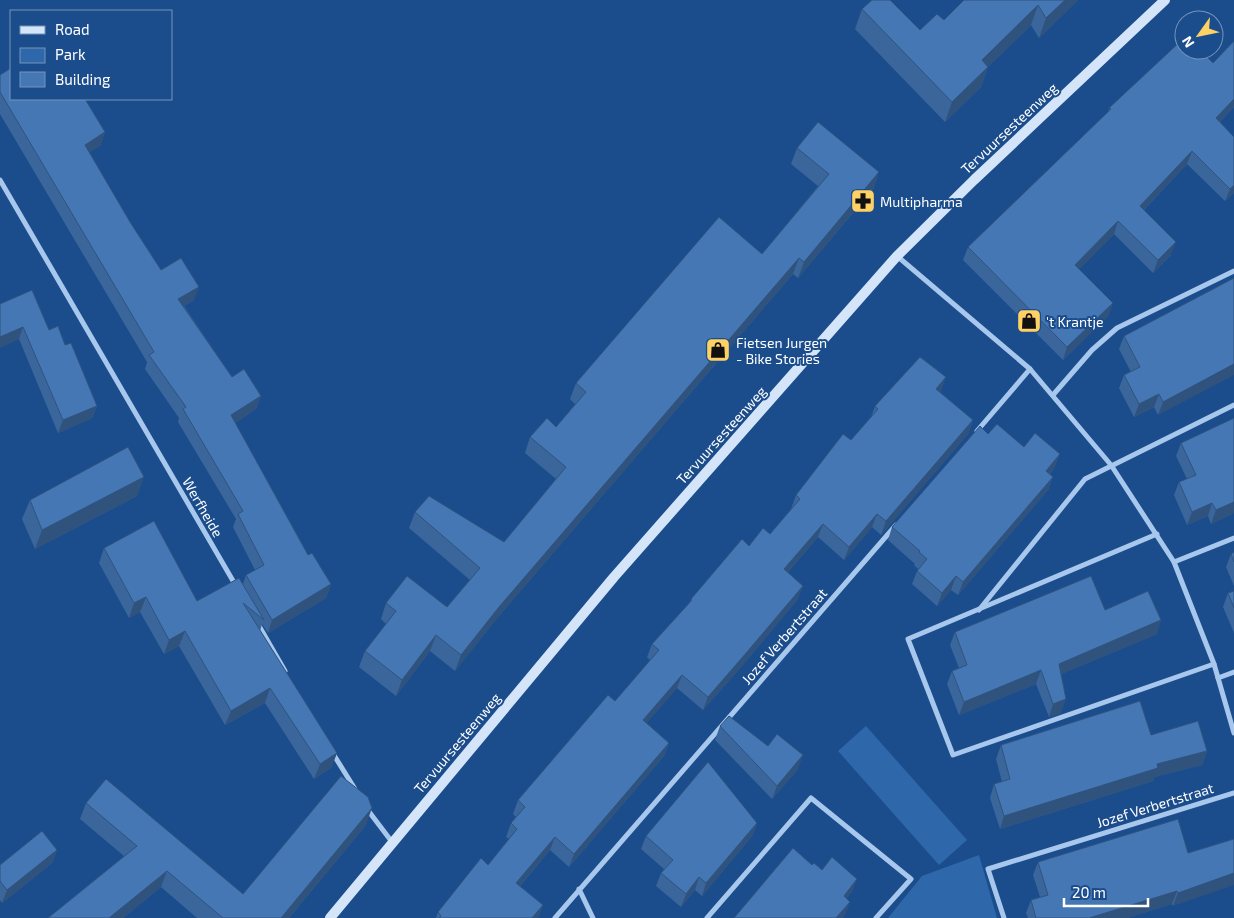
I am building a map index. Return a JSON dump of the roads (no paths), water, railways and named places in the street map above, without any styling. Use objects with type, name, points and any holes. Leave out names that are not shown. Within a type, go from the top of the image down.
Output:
[{"type":"street","name":"Tervuursesteenweg","points":[[330,918],[614,576],[898,256],[974,180],[1165,0]]},
{"type":"street","name":"Werfheide","points":[[0,180],[241,595]]},
{"type":"street","points":[[898,256],[1030,369],[1111,465],[1174,562],[1214,664],[1234,733]]},
{"type":"street","points":[[1053,395],[1092,350],[1117,328],[1234,271]]},
{"type":"street","points":[[973,436],[1030,369]]},
{"type":"street","points":[[978,611],[1085,479],[1234,405]]},
{"type":"street","name":"Jozef Verbertstraat","points":[[555,918],[903,516]]},
{"type":"street","points":[[1157,534],[908,639],[954,755],[1214,664]]},
{"type":"street","points":[[1174,562],[1234,538]]},
{"type":"street","points":[[256,621],[286,673]]},
{"type":"street","points":[[1218,678],[1234,672]]},
{"type":"street","points":[[326,742],[360,798]]},
{"type":"street","name":"Jozef Verbertstraat","points":[[1004,918],[988,869],[1234,792]]},
{"type":"street","points":[[707,918],[811,798],[911,879],[876,918]]},
{"type":"street","points":[[365,806],[392,842]]},
{"type":"street","points":[[579,889],[593,918]]},
{"type":"place","name":"Multipharma","points":[[863,201]]},
{"type":"place","name":"'t Krantje","points":[[1029,321]]},
{"type":"place","name":"Fietsen Jurgen - Bike Stories","points":[[718,350]]}]
